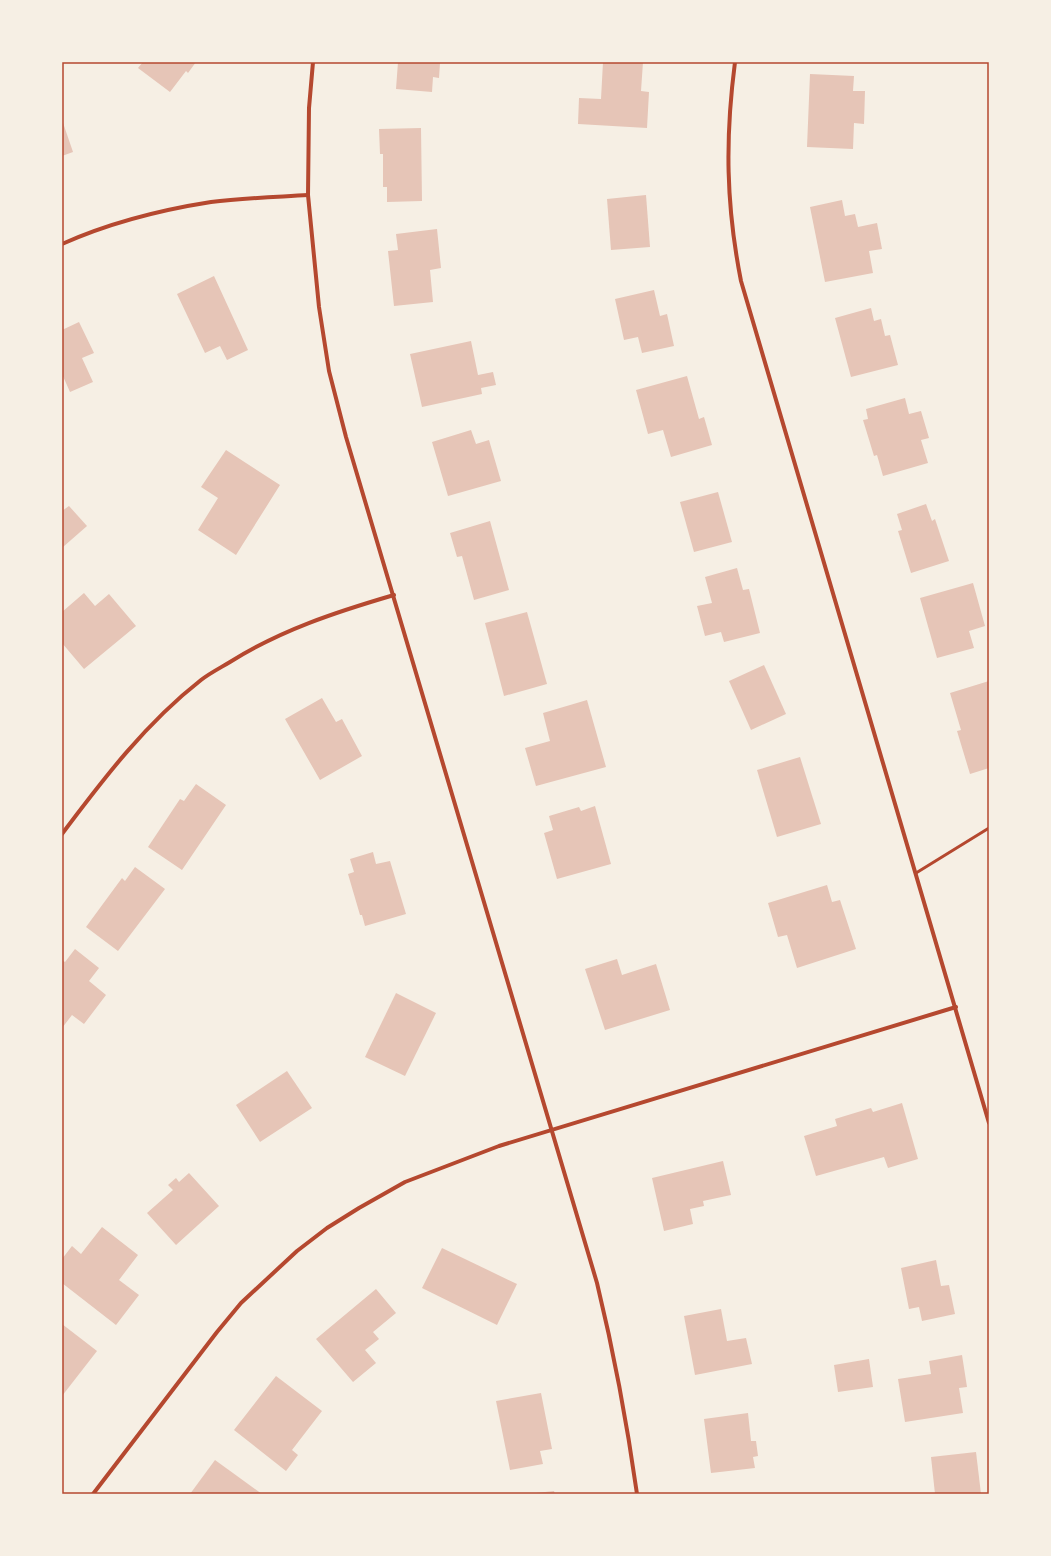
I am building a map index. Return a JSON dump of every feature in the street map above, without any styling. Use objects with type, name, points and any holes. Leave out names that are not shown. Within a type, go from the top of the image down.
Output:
[{"type":"street","points":[[313,62],[309,108],[308,195],[319,307],[329,371],[346,438],[598,1283],[628,1426],[637,1494]]},
{"type":"street","points":[[735,62],[728,145],[729,206],[741,281],[989,1123]]},
{"type":"street","points":[[62,244],[113,224],[178,208],[213,202],[308,195]]},
{"type":"street","points":[[62,834],[109,772],[135,741],[163,712],[202,679],[255,647],[317,619],[394,595]]},
{"type":"street","points":[[93,1494],[222,1326],[263,1282],[297,1251],[359,1208],[406,1182],[498,1146],[956,1008]]},
{"type":"lane","points":[[916,873],[989,828]]},
{"type":"building","points":[[143,62],[196,62],[188,73],[186,71],[170,92],[138,68]]},
{"type":"building","points":[[398,62],[440,63],[439,78],[433,77],[432,92],[396,89]]},
{"type":"building","points":[[603,62],[643,62],[641,91],[649,92],[647,128],[578,124],[579,98],[601,99]]},
{"type":"building","points":[[810,74],[854,76],[853,91],[865,91],[864,124],[854,123],[853,149],[807,147]]},
{"type":"building","points":[[62,120],[73,152],[62,156]]},
{"type":"building","points":[[421,128],[422,201],[387,202],[387,187],[383,187],[383,154],[380,154],[379,129]]},
{"type":"building","points":[[646,195],[650,247],[611,250],[607,199]]},
{"type":"building","points":[[842,200],[845,216],[855,214],[858,227],[877,223],[882,249],[869,251],[873,273],[825,282],[810,207]]},
{"type":"building","points":[[437,229],[441,268],[430,270],[433,302],[394,306],[388,251],[398,250],[396,234]]},
{"type":"building","points":[[214,276],[248,350],[227,360],[220,346],[205,353],[177,294]]},
{"type":"building","points":[[654,290],[660,316],[667,314],[674,346],[642,353],[638,337],[624,340],[615,299]]},
{"type":"building","points":[[871,308],[874,321],[881,319],[885,336],[890,335],[898,365],[851,377],[835,318]]},
{"type":"building","points":[[79,322],[94,353],[82,358],[93,382],[70,392],[62,374],[62,330]]},
{"type":"building","points":[[471,341],[478,375],[493,372],[496,385],[481,388],[482,394],[422,407],[410,354]]},
{"type":"building","points":[[687,376],[699,419],[704,417],[712,445],[671,457],[663,430],[648,434],[636,390]]},
{"type":"building","points":[[905,398],[909,414],[921,411],[929,438],[921,440],[928,463],[883,476],[877,455],[874,456],[863,420],[868,419],[866,409]]},
{"type":"building","points":[[471,430],[476,444],[489,440],[501,481],[448,496],[432,442]]},
{"type":"building","points":[[226,450],[280,485],[236,555],[198,530],[218,498],[201,487]]},
{"type":"building","points":[[718,492],[732,542],[694,552],[680,502]]},
{"type":"building","points":[[926,504],[932,521],[935,519],[949,561],[911,573],[898,531],[902,530],[897,514]]},
{"type":"building","points":[[69,506],[87,526],[63,547],[62,511]]},
{"type":"building","points":[[490,521],[509,590],[474,600],[462,556],[457,557],[450,533]]},
{"type":"building","points":[[737,568],[743,590],[749,589],[760,633],[724,642],[721,632],[705,636],[697,606],[712,603],[705,577]]},
{"type":"building","points":[[973,583],[985,626],[969,631],[974,648],[937,658],[920,598]]},
{"type":"building","points":[[84,593],[95,606],[109,594],[136,626],[84,669],[62,643],[62,612]]},
{"type":"building","points":[[527,612],[547,684],[504,696],[485,623]]},
{"type":"building","points":[[764,665],[786,714],[751,730],[729,681]]},
{"type":"building","points":[[989,681],[989,768],[970,774],[957,731],[961,730],[950,693]]},
{"type":"building","points":[[322,698],[336,722],[342,719],[362,756],[320,780],[285,719]]},
{"type":"building","points":[[587,700],[606,767],[536,786],[525,748],[550,741],[543,713]]},
{"type":"building","points":[[800,757],[821,824],[777,837],[757,770]]},
{"type":"building","points":[[196,784],[226,805],[182,870],[148,847],[180,799],[184,801]]},
{"type":"building","points":[[595,806],[611,864],[557,879],[544,833],[553,830],[549,816],[579,807],[581,811]]},
{"type":"building","points":[[373,852],[376,864],[390,861],[406,914],[365,926],[362,915],[360,915],[348,874],[354,872],[350,859]]},
{"type":"building","points":[[135,867],[165,889],[118,951],[86,927],[122,878],[125,881]]},
{"type":"building","points":[[827,885],[832,902],[840,900],[856,949],[797,968],[787,935],[778,937],[768,903]]},
{"type":"building","points":[[75,949],[99,968],[89,981],[106,995],[84,1024],[72,1015],[62,1028],[62,960],[65,962]]},
{"type":"building","points":[[617,959],[622,975],[656,964],[670,1010],[605,1030],[585,969]]},
{"type":"building","points":[[396,993],[436,1013],[405,1076],[365,1057]]},
{"type":"building","points":[[287,1071],[312,1108],[260,1142],[236,1105]]},
{"type":"building","points":[[902,1103],[918,1159],[888,1168],[884,1157],[816,1176],[804,1136],[837,1126],[835,1119],[871,1108],[873,1112]]},
{"type":"building","points":[[723,1161],[731,1195],[703,1201],[704,1206],[690,1209],[693,1224],[664,1231],[652,1178]]},
{"type":"building","points":[[189,1173],[219,1206],[176,1245],[147,1213],[173,1190],[168,1185],[176,1178],[179,1182]]},
{"type":"building","points":[[102,1227],[138,1255],[119,1280],[139,1295],[116,1325],[62,1283],[62,1259],[72,1246],[81,1254]]},
{"type":"building","points":[[442,1248],[517,1284],[497,1325],[422,1288]]},
{"type":"building","points":[[936,1260],[941,1286],[949,1285],[955,1314],[922,1321],[919,1307],[909,1309],[901,1268]]},
{"type":"building","points":[[376,1289],[396,1313],[373,1332],[379,1339],[365,1350],[376,1363],[353,1382],[316,1339]]},
{"type":"building","points":[[721,1309],[727,1341],[746,1338],[752,1364],[695,1375],[684,1316]]},
{"type":"building","points":[[62,1324],[97,1351],[62,1396]]},
{"type":"building","points":[[962,1355],[967,1387],[959,1388],[963,1413],[905,1422],[898,1379],[931,1374],[929,1361]]},
{"type":"building","points":[[869,1359],[873,1387],[838,1392],[834,1365]]},
{"type":"building","points":[[276,1376],[322,1411],[292,1450],[298,1455],[286,1471],[234,1430]]},
{"type":"building","points":[[541,1393],[552,1449],[540,1451],[543,1464],[510,1470],[496,1401]]},
{"type":"building","points":[[748,1413],[751,1441],[756,1441],[758,1456],[753,1457],[755,1468],[711,1473],[704,1419]]},
{"type":"building","points":[[976,1452],[981,1494],[935,1494],[931,1457]]},
{"type":"building","points":[[215,1460],[262,1494],[190,1494]]},
{"type":"building","points":[[554,1491],[555,1494],[536,1494],[536,1493]]}]
